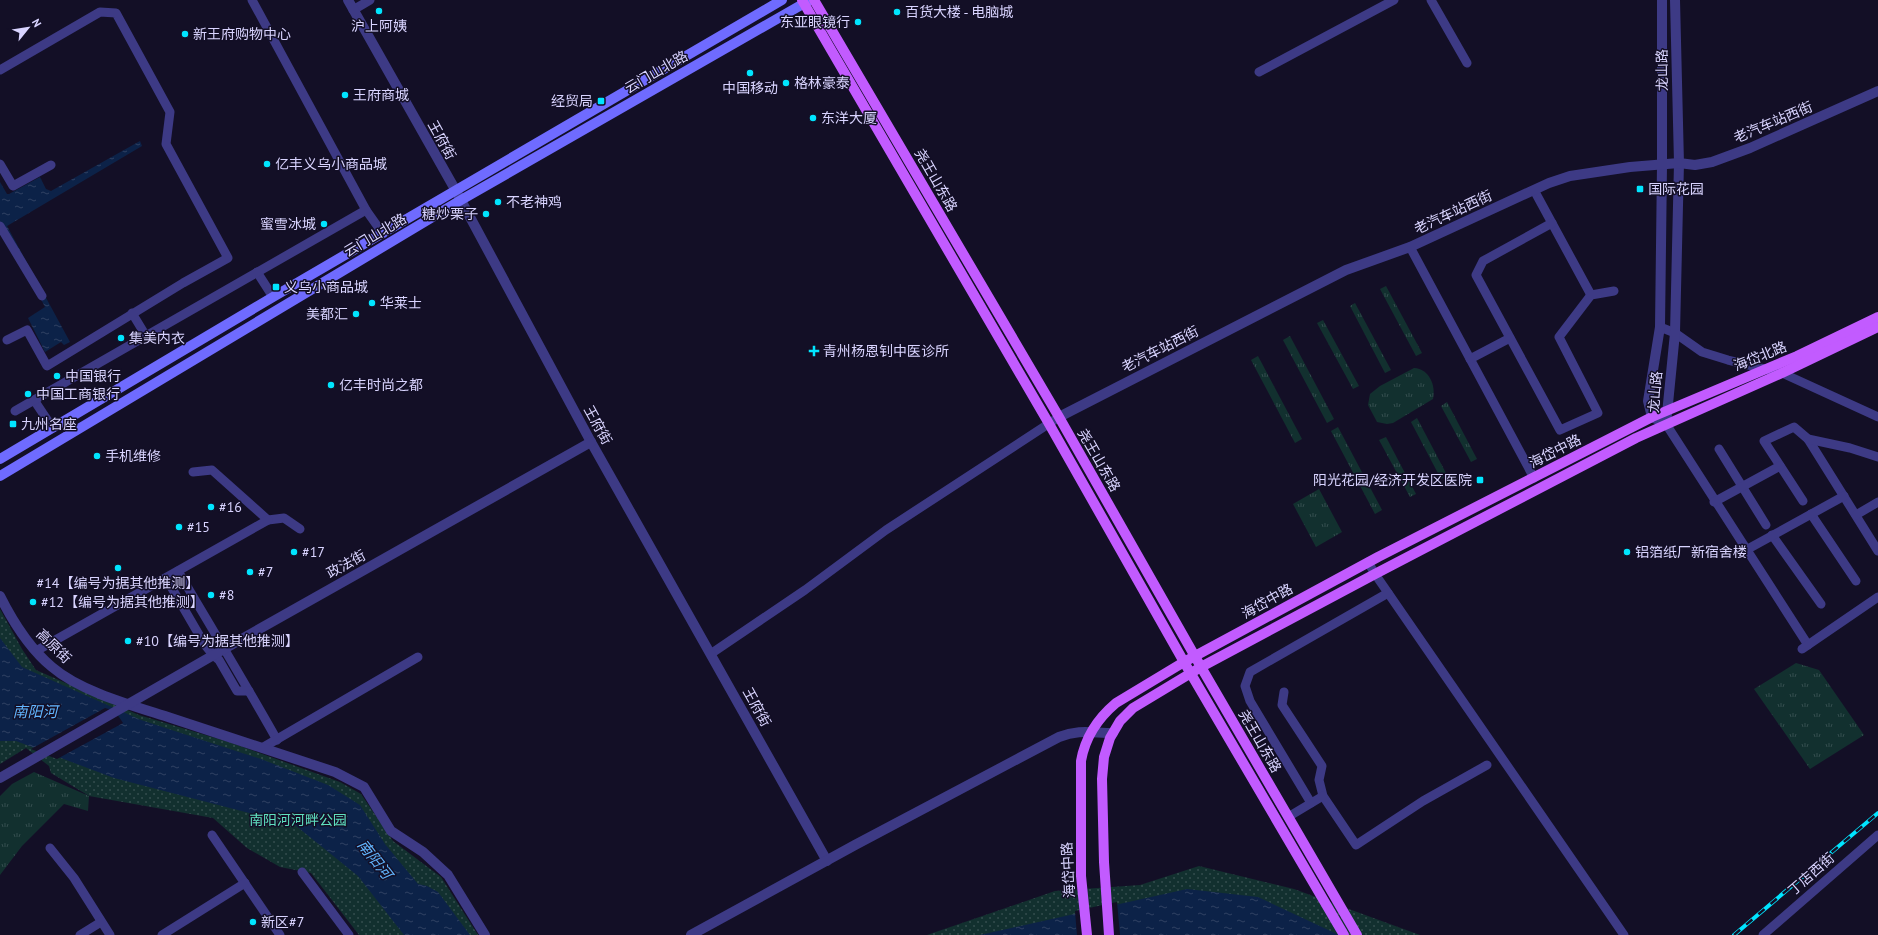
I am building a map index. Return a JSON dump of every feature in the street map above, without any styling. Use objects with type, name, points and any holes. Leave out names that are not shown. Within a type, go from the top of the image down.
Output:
[{"type":"main road","name":"云门山北路","points":[[0,476],[782,0]]},
{"type":"main road","name":"尧王山东路","points":[[814,0],[1059,416],[1201,668],[1357,935]]},
{"type":"main road","name":"云门山北路","points":[[0,459],[52,427],[383,234],[459,196],[805,1]]},
{"type":"main road","name":"尧王山东路","points":[[805,1],[1048,422],[1190,674],[1344,935]]},
{"type":"main road","name":"海岱北路","points":[[1652,417],[1797,356],[1878,318]]},
{"type":"main road","name":"海岱北路","points":[[1666,424],[1782,373],[1878,327]]},
{"type":"main road","name":"海岱中路","points":[[1087,935],[1081,876],[1080,780],[1083,748],[1091,731],[1108,710],[1119,701],[1184,662],[1368,562],[1652,417]]},
{"type":"main road","name":"海岱中路","points":[[1109,935],[1104,862],[1102,779],[1104,756],[1113,733],[1120,721],[1133,708],[1190,674],[1375,574],[1636,438],[1666,424]]},
{"type":"street","points":[[252,0],[366,210],[383,234]]},
{"type":"street","name":"王府街","points":[[348,0],[459,196],[591,442],[712,653],[827,861]]},
{"type":"street","points":[[353,10],[370,0]]},
{"type":"street","points":[[1259,72],[1394,0]]},
{"type":"street","points":[[1431,0],[1467,63]]},
{"type":"street","name":"龙山路","points":[[1662,0],[1660,327],[1648,401],[1652,417],[1666,424],[1666,410],[1675,333],[1678,163],[1675,0]]},
{"type":"street","points":[[0,70],[100,12],[116,13],[170,112],[166,144],[228,258],[132,313],[47,366],[27,330],[7,340]]},
{"type":"street","name":"老汽车站西街","points":[[1059,416],[1346,270],[1410,247],[1534,190],[1570,176],[1630,166],[1678,163],[1695,165],[1712,162],[1778,136],[1878,91]]},
{"type":"street","points":[[0,164],[13,186],[51,165]]},
{"type":"street","points":[[1534,190],[1591,295]]},
{"type":"street","points":[[15,411],[366,210]]},
{"type":"street","points":[[1552,223],[1483,261],[1476,275],[1560,430],[1598,413],[1559,337],[1591,295],[1614,291]]},
{"type":"street","points":[[0,226],[42,296]]},
{"type":"street","points":[[1410,247],[1534,478]]},
{"type":"street","points":[[257,272],[274,297]]},
{"type":"street","points":[[132,313],[146,336]]},
{"type":"street","points":[[1660,327],[1675,333],[1702,352],[1763,370],[1782,373],[1878,417]]},
{"type":"street","points":[[1470,359],[1510,338]]},
{"type":"street","points":[[34,400],[52,427]]},
{"type":"street","points":[[712,653],[805,590],[886,530],[1059,416]]},
{"type":"street","points":[[1666,424],[1714,502],[1746,550],[1805,647],[1878,597]]},
{"type":"street","points":[[1803,500],[1764,441],[1794,427],[1808,439],[1878,551]]},
{"type":"street","points":[[1808,439],[1850,448],[1877,458]]},
{"type":"street","name":"政法街","points":[[0,778],[213,655],[591,442]]},
{"type":"street","points":[[1719,449],[1766,525]]},
{"type":"street","points":[[1714,502],[1780,466]]},
{"type":"street","points":[[193,472],[212,470],[268,520]]},
{"type":"street","points":[[1746,550],[1844,496]]},
{"type":"street","points":[[1856,515],[1878,502]]},
{"type":"street","points":[[1811,514],[1856,581]]},
{"type":"street","points":[[36,651],[268,520],[284,518],[300,529]]},
{"type":"street","points":[[1772,535],[1821,604]]},
{"type":"street","points":[[1368,562],[1624,935]]},
{"type":"street","points":[[178,571],[277,740]]},
{"type":"street","points":[[166,578],[237,691],[249,691]]},
{"type":"street","points":[[1311,803],[1250,701],[1245,686],[1250,672],[1388,593]]},
{"type":"street","name":"高原街","points":[[0,596],[8,613],[36,651],[52,667],[68,678],[128,704],[335,772],[364,787],[391,831],[423,852],[448,875],[485,935]]},
{"type":"street","points":[[262,748],[418,657]]},
{"type":"street","points":[[1284,692],[1282,705],[1322,766],[1319,780],[1323,796],[1356,845],[1416,805],[1487,765]]},
{"type":"street","points":[[691,935],[1059,737],[1075,732],[1091,731],[1113,733]]},
{"type":"street","points":[[1290,821],[1311,803],[1323,796]]},
{"type":"street","points":[[212,835],[280,935]]},
{"type":"street","name":"丁店西街","points":[[1763,935],[1878,835]]},
{"type":"street","points":[[50,848],[74,878],[110,935]]},
{"type":"street","points":[[302,872],[349,935]]},
{"type":"street","points":[[162,935],[245,883]]},
{"type":"street","points":[[80,935],[101,922]]},
{"type":"green space","points":[[1386,286],[1422,353],[1416,356],[1380,289]]},
{"type":"green space","points":[[1355,303],[1391,370],[1385,373],[1350,306]]},
{"type":"green space","points":[[1323,320],[1359,386],[1353,389],[1317,323]]},
{"type":"green space","points":[[1290,336],[1334,419],[1327,423],[1283,340]]},
{"type":"green space","points":[[1258,356],[1302,439],[1295,443],[1251,360]]},
{"type":"green space","points":[[1414,368],[1424,371],[1430,379],[1434,394],[1433,399],[1393,423],[1387,424],[1377,422],[1368,405],[1370,394],[1380,386]]},
{"type":"green space","points":[[1447,402],[1477,459],[1471,462],[1441,406]]},
{"type":"green space","points":[[1417,418],[1447,475],[1441,479],[1411,422]]},
{"type":"green space","points":[[1338,427],[1382,510],[1375,514],[1331,431]]},
{"type":"green space","points":[[1386,437],[1416,494],[1410,497],[1379,440]]},
{"type":"green space","points":[[1319,489],[1342,532],[1316,547],[1293,504]]},
{"type":"green space","name":"南阳河","points":[[0,609],[22,649],[36,670],[139,715],[232,743],[340,782],[361,794],[393,841],[441,877],[478,935],[359,935],[311,873],[280,867],[247,848],[213,818],[89,796],[51,773],[49,766],[26,748],[0,764]]},
{"type":"green space","points":[[1796,663],[1819,670],[1864,735],[1810,769],[1754,689]]},
{"type":"green space","points":[[34,772],[89,796],[88,811],[64,804],[22,846],[0,875],[0,796],[12,784]]},
{"type":"green space","points":[[1199,866],[1294,889],[1420,935],[927,935],[1055,891],[1140,885]]},
{"type":"water","points":[[140,141],[142,146],[7,226],[70,342],[64,345],[61,342],[45,352],[28,318],[45,307],[0,222],[0,182],[7,194],[9,194],[40,177],[46,189],[51,191]]},
{"type":"water","name":"南阳河","points":[[0,638],[22,667],[141,720],[261,759],[328,785],[360,805],[385,844],[418,884],[427,886],[438,892],[470,935],[404,935],[358,876],[295,825],[114,778],[16,741],[0,741]]},
{"type":"water","points":[[1187,889],[1258,897],[1339,935],[980,935]]},
{"type":"pier","points":[[105,708],[115,711],[123,723],[57,759],[31,749]]},
{"type":"pier","points":[[1117,902],[1120,935],[1077,935],[1075,911]]},
{"type":"railway","points":[[1734,935],[1878,813]]},
{"type":"place","name":"沪上阿姨","points":[[379,11]]},
{"type":"place","name":"百货大楼 - 电脑城","points":[[897,12]]},
{"type":"place","name":"东亚眼镜行","points":[[858,22]]},
{"type":"place","name":"新王府购物中心","points":[[185,34]]},
{"type":"place","name":"中国移动","points":[[750,73]]},
{"type":"place","name":"格林豪泰","points":[[786,83]]},
{"type":"place","name":"王府商城","points":[[345,95]]},
{"type":"place","name":"经贸局","points":[[601,101]]},
{"type":"place","name":"东洋大厦","points":[[813,118]]},
{"type":"place","name":"亿丰义乌小商品城","points":[[267,164]]},
{"type":"place","name":"国际花园","points":[[1640,189]]},
{"type":"place","name":"不老神鸡","points":[[498,202]]},
{"type":"place","name":"糖炒栗子","points":[[486,214]]},
{"type":"place","name":"蜜雪冰城","points":[[324,224]]},
{"type":"place","name":"义乌小商品城","points":[[276,287]]},
{"type":"place","name":"华莱士","points":[[372,303]]},
{"type":"place","name":"美都汇","points":[[356,314]]},
{"type":"place","name":"集美内衣","points":[[121,338]]},
{"type":"place","name":"青州杨恩钊中医诊所","points":[[814,351]]},
{"type":"place","name":"中国银行","points":[[57,376]]},
{"type":"place","name":"亿丰时尚之都","points":[[331,385]]},
{"type":"place","name":"中国工商银行","points":[[28,394]]},
{"type":"place","name":"九州名座","points":[[13,424]]},
{"type":"place","name":"手机维修","points":[[97,456]]},
{"type":"place","name":"阳光花园/经济开发区医院","points":[[1480,480]]},
{"type":"place","name":"#16","points":[[211,507]]},
{"type":"place","name":"#15","points":[[179,527]]},
{"type":"place","name":"#17","points":[[294,552]]},
{"type":"place","name":"铝箔纸厂新宿舍楼","points":[[1627,552]]},
{"type":"place","name":"#14【编号为据其他推测】","points":[[118,568]]},
{"type":"place","name":"#7","points":[[250,572]]},
{"type":"place","name":"#8","points":[[211,595]]},
{"type":"place","name":"#12【编号为据其他推测】","points":[[33,602]]},
{"type":"place","name":"#10【编号为据其他推测】","points":[[128,641]]},
{"type":"place","name":"新区#7","points":[[253,922]]},
{"type":"park label","name":"南阳河河畔公园","points":[[298,820]]}]
